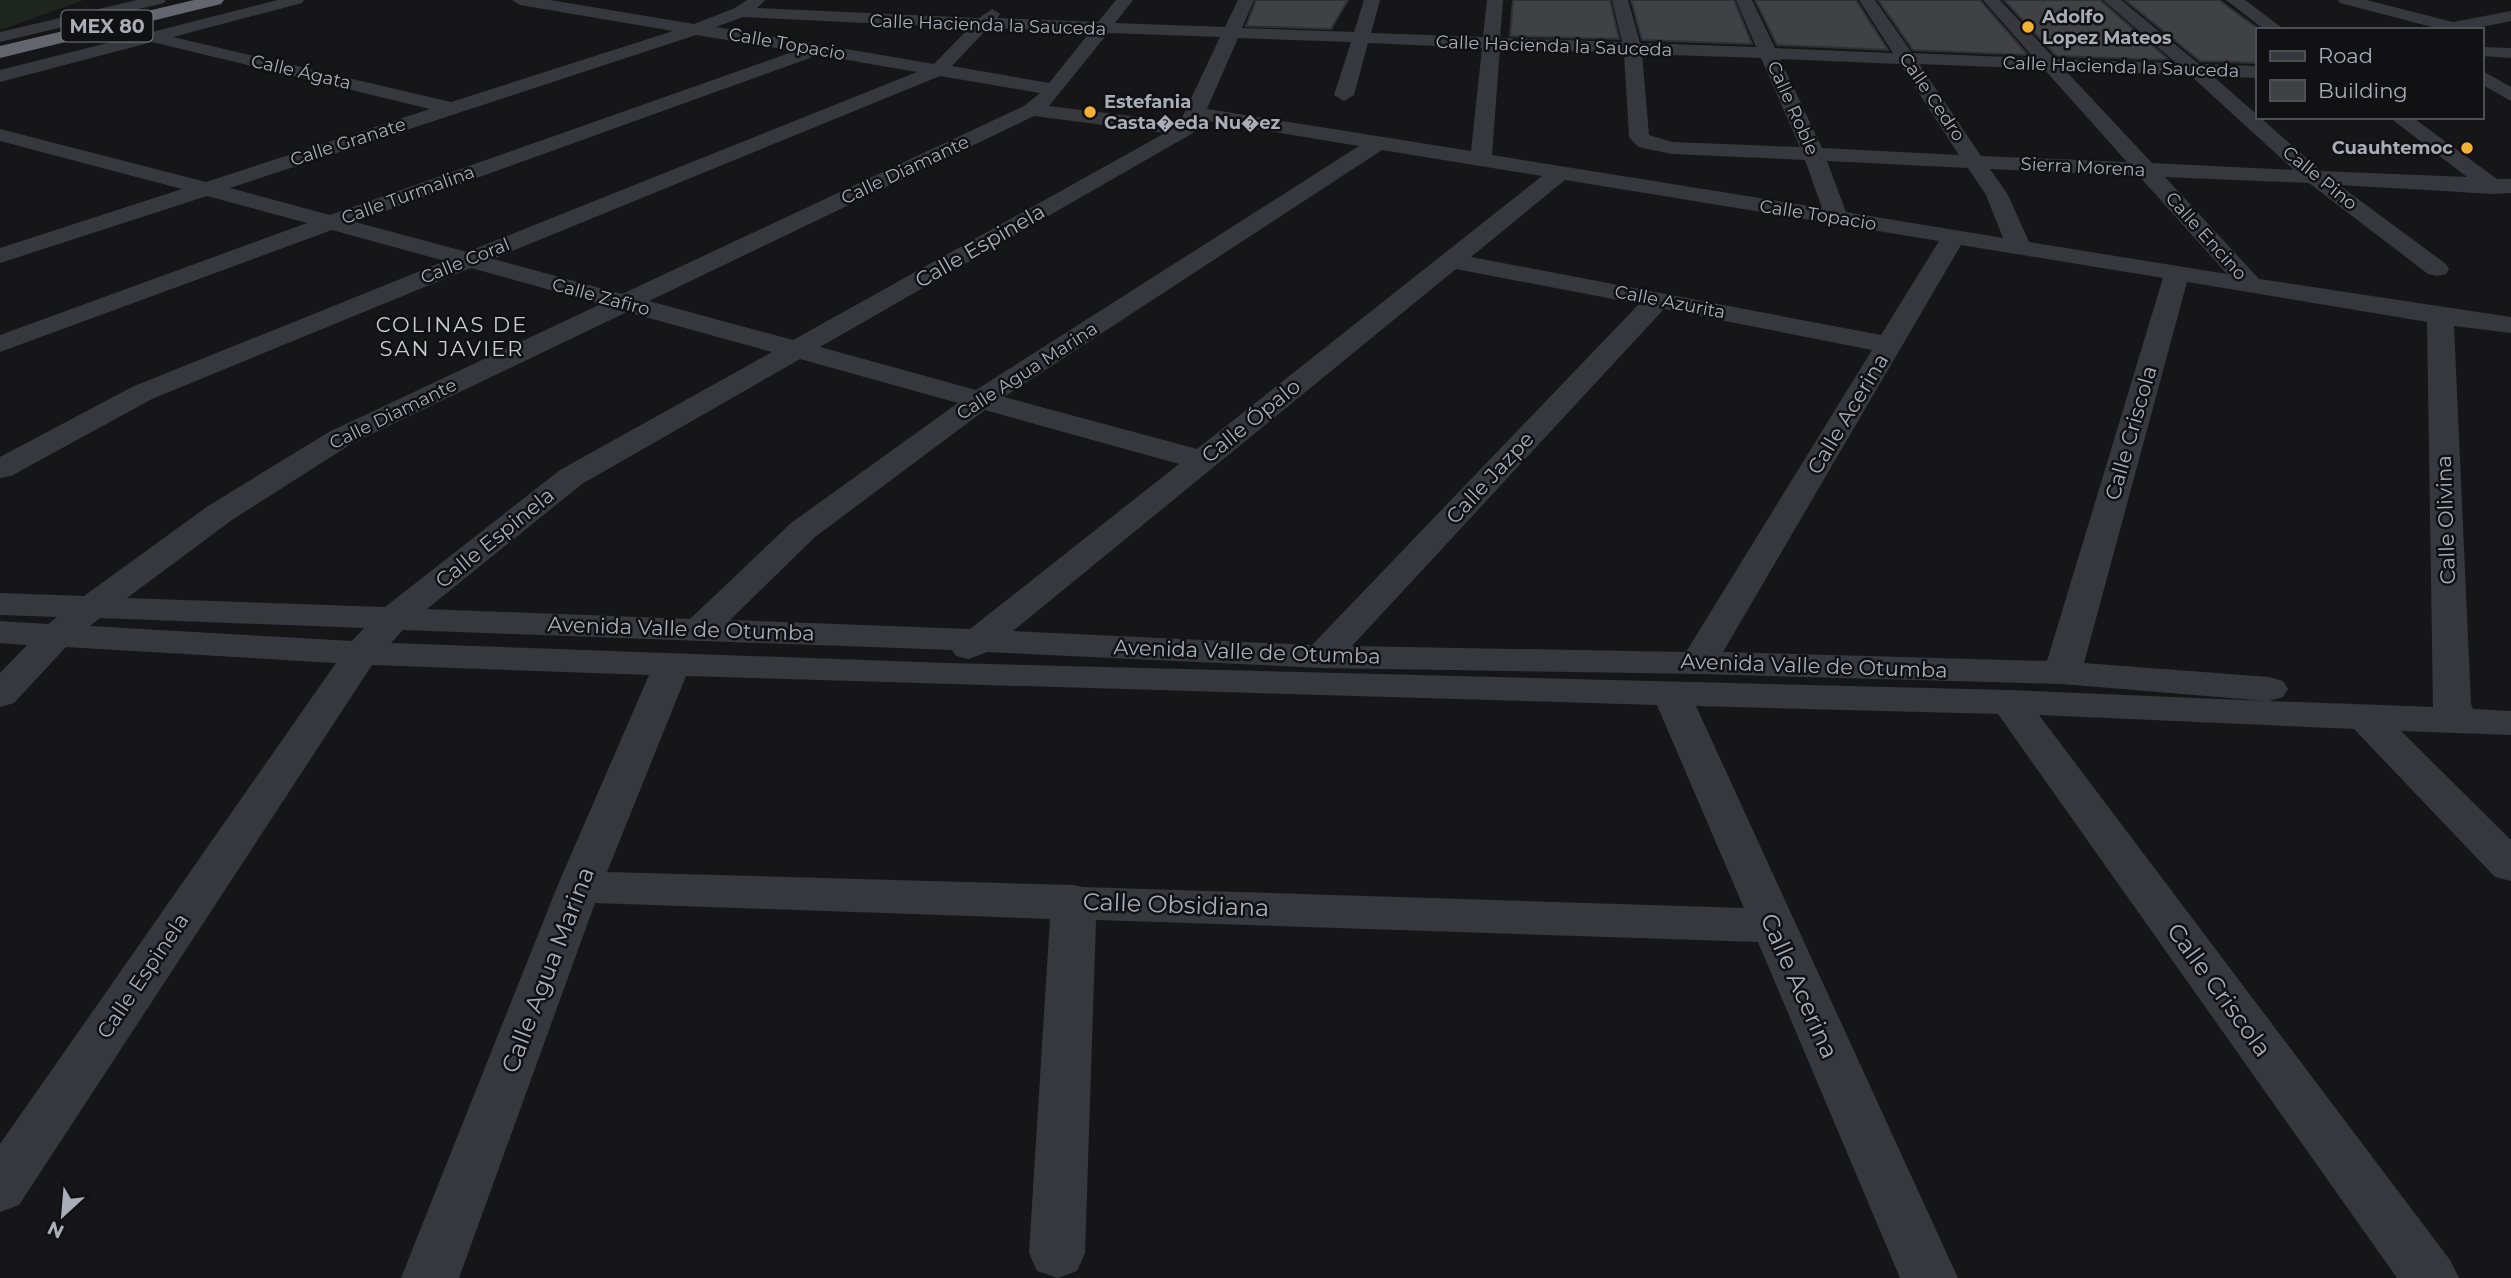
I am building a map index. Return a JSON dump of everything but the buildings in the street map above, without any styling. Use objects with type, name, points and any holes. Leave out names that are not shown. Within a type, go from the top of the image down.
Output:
[{"type":"highway","name":"MEX 80","points":[[0,44],[183,0]]},
{"type":"highway","name":"MEX 80","points":[[0,52],[215,0]]},
{"type":"street","points":[[0,37],[158,0]]},
{"type":"street","name":"MEX 80","points":[[0,62],[248,0]]},
{"type":"street","points":[[0,76],[296,0]]},
{"type":"street","name":"Calle Topacio","points":[[520,0],[1053,89]]},
{"type":"street","points":[[741,12],[757,0]]},
{"type":"street","points":[[852,17],[874,0]]},
{"type":"street","points":[[938,70],[1006,0]]},
{"type":"street","points":[[1053,89],[1125,0]]},
{"type":"street","points":[[1191,121],[1246,0]]},
{"type":"street","points":[[1345,95],[1372,0]]},
{"type":"street","points":[[1481,160],[1495,0]]},
{"type":"street","points":[[1620,0],[1633,49]]},
{"type":"street","name":"Calle Roble","points":[[1744,0],[1814,155],[1837,218]]},
{"type":"street","name":"Calle Cedro","points":[[1867,0],[1997,195],[2020,248]]},
{"type":"street","name":"Calle Encino","points":[[1991,0],[2252,286]]},
{"type":"street","name":"Calle Pino","points":[[2111,0],[2195,70],[2317,179],[2437,269]]},
{"type":"street","points":[[2234,0],[2274,28]]},
{"type":"street","points":[[2346,0],[2445,28],[2511,16]]},
{"type":"street","name":"Calle Granate","points":[[0,256],[741,12]]},
{"type":"street","name":"Calle Hacienda la Sauceda","points":[[741,12],[1102,29],[2256,72]]},
{"type":"street","name":"Calle Ágata","points":[[106,26],[451,108]]},
{"type":"street","name":"Sierra Morena","points":[[1633,49],[1639,137],[1654,145],[1814,155],[2502,186]]},
{"type":"street","name":"Calle Turmalina","points":[[0,344],[330,223],[818,50]]},
{"type":"street","points":[[2484,52],[2511,53]]},
{"type":"street","name":"Calle Coral","points":[[0,469],[142,393],[938,70]]},
{"type":"street","points":[[2484,79],[2511,82]]},
{"type":"street","points":[[2484,79],[2511,95]]},
{"type":"street","name":"Calle Diamante","points":[[0,695],[58,634],[92,607],[220,513],[340,438],[1031,110],[1053,89]]},
{"type":"street","name":"Calle Topacio","points":[[1031,110],[1191,121],[1380,142],[2440,317],[2511,325]]},
{"type":"street","points":[[2402,119],[2502,186],[2511,198]]},
{"type":"street","name":"Calle Espinela","points":[[0,1188],[361,653],[395,617],[570,477],[796,350],[1191,121]]},
{"type":"street","name":"Calle Zafiro","points":[[0,135],[204,188],[1201,460]]},
{"type":"street","name":"Calle Agua Marina","points":[[430,1278],[579,887],[685,647],[803,530],[980,400],[1380,142]]},
{"type":"street","name":"Calle Ópalo","points":[[947,674],[975,640],[1560,173]]},
{"type":"street","name":"Calle Acerina","points":[[1928,1278],[1772,926],[1685,678],[1954,237]]},
{"type":"street","name":"Calle Azurita","points":[[1450,260],[1889,345]]},
{"type":"street","name":"Calle Criscola","points":[[2062,673],[2177,274]]},
{"type":"street","name":"Calle Jazpe","points":[[1322,657],[1658,300]]},
{"type":"street","name":"Calle Olivina","points":[[2440,317],[2478,717]]},
{"type":"street","name":"Avenida Valle de Otumba","points":[[0,604],[395,617],[947,674],[1685,678],[2062,673],[2478,717]]},
{"type":"street","name":"Avenida Valle de Otumba","points":[[0,632],[361,653],[975,640],[1685,678],[2009,702],[2364,716],[2478,717]]},
{"type":"street","name":"Calle Criscola","points":[[2009,702],[2430,1278]]},
{"type":"street","points":[[2364,716],[2511,866]]},
{"type":"street","name":"Calle Obsidiana","points":[[579,887],[1074,901],[1772,926]]},
{"type":"street","points":[[1057,1253],[1074,901]]},
{"type":"shaded area","points":[[0,0],[84,0],[0,30]]},
{"type":"place","name":"Adolfo Lopez Mateos","points":[[2028,27]]},
{"type":"place","name":"Estefania Casta�eda Nu�ez","points":[[1090,112]]},
{"type":"place","name":"Cuauhtemoc","points":[[2467,148]]},
{"type":"district","name":"COLINAS DE SAN JAVIER","points":[[452,337]]}]
